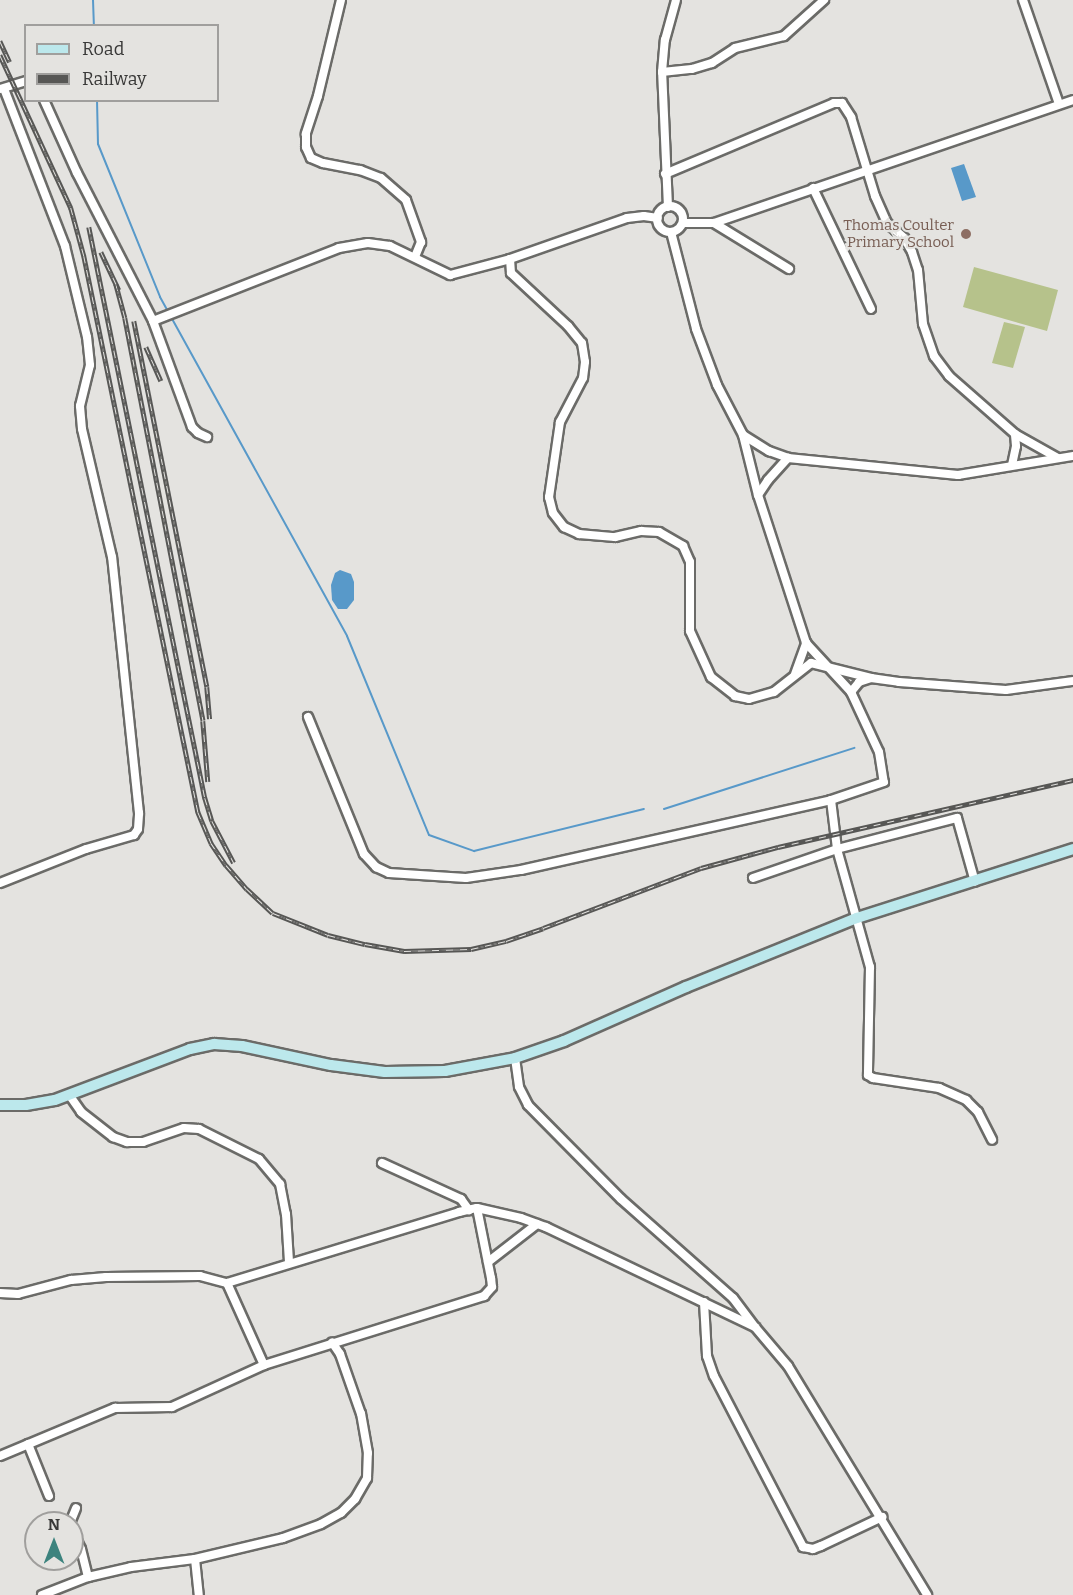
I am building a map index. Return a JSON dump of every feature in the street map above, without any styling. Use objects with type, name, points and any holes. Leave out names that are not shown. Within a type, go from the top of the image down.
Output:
[{"type":"street","points":[[341,0],[318,96],[306,134],[306,147],[311,158],[323,164],[360,170],[381,178],[406,200],[421,242],[415,256]]},
{"type":"street","points":[[668,207],[662,72],[665,40],[676,0]]},
{"type":"street","points":[[662,72],[702,66],[712,63],[735,48],[784,36],[824,0]]},
{"type":"street","points":[[1023,0],[1059,104]]},
{"type":"street","points":[[0,883],[86,849],[134,835],[139,824],[112,557],[82,429],[80,405],[90,365],[87,337],[65,246],[2,89],[24,82]]},
{"type":"street","points":[[682,223],[714,223],[1073,100]]},
{"type":"street","points":[[45,102],[77,173],[153,321],[192,427],[207,437]]},
{"type":"street","points":[[665,174],[834,103],[842,103],[848,109],[867,171],[887,223],[904,238],[918,270],[923,324],[934,356],[949,376],[1015,434],[1058,458]]},
{"type":"street","points":[[813,188],[871,309]]},
{"type":"street","points":[[668,207],[680,211],[682,223],[678,230],[670,232],[661,228],[657,218],[661,211],[668,207]]},
{"type":"street","points":[[153,321],[339,248],[368,243],[390,246],[415,256],[450,275],[510,259],[627,218],[644,216],[657,218]]},
{"type":"street","points":[[714,223],[789,269]]},
{"type":"street","points":[[308,717],[364,854],[376,867],[389,873],[466,878],[521,870],[831,800],[884,782],[879,752],[870,728],[851,692],[807,643],[758,495],[743,435],[717,386],[696,329],[670,232]]},
{"type":"street","points":[[510,259],[511,273],[568,326],[582,343],[585,362],[583,378],[560,422],[549,497],[553,513],[564,527],[579,534],[615,537],[641,531],[659,532],[683,546],[690,562],[690,632],[711,677],[723,689],[749,699],[761,697],[774,692],[811,663],[871,678],[899,682],[1006,690],[1073,681]]},
{"type":"street","points":[[1012,465],[1016,446],[1015,434]]},
{"type":"street","points":[[743,435],[769,451],[788,458],[958,475],[1073,456]]},
{"type":"street","points":[[758,495],[788,458]]},
{"type":"street","points":[[795,674],[807,643]]},
{"type":"street","points":[[851,692],[859,682],[871,678]]},
{"type":"street","points":[[831,800],[837,849],[870,967],[868,1075],[873,1078],[939,1088],[966,1100],[978,1112],[992,1140]]},
{"type":"street","points":[[753,878],[837,849],[957,818],[975,882]]},
{"type":"street","points":[[0,1105],[26,1105],[70,1096],[190,1049],[214,1044],[242,1046],[331,1065],[385,1072],[445,1071],[515,1058],[564,1041],[686,987],[857,918],[1073,849]]},
{"type":"street","points":[[515,1058],[519,1087],[528,1105],[621,1199],[733,1298],[788,1366],[882,1517],[927,1595]]},
{"type":"street","points":[[70,1096],[81,1112],[112,1137],[127,1142],[143,1142],[184,1128],[199,1129],[259,1159],[280,1184],[286,1214],[289,1262]]},
{"type":"street","points":[[0,1456],[115,1408],[172,1407],[264,1365],[484,1296],[492,1287],[488,1262],[473,1209],[461,1199],[382,1163]]},
{"type":"street","points":[[0,1293],[18,1293],[71,1280],[106,1277],[200,1276],[227,1283],[289,1262],[473,1209],[500,1211],[537,1224],[755,1328]]},
{"type":"street","points":[[488,1262],[537,1224]]},
{"type":"street","points":[[227,1283],[264,1365]]},
{"type":"street","points":[[704,1302],[707,1356],[714,1376],[803,1547],[813,1549],[821,1546],[882,1517]]},
{"type":"street","points":[[42,1595],[88,1577],[131,1567],[195,1559],[293,1535],[340,1513],[355,1499],[367,1478],[368,1454],[361,1414],[340,1354],[332,1342]]},
{"type":"street","points":[[28,1444],[49,1496]]},
{"type":"street","points":[[195,1559],[198,1595]]},
{"type":"street","points":[[84,1561],[88,1577]]},
{"type":"green space","points":[[974,267],[1058,290],[1047,331],[963,307]]},
{"type":"green space","points":[[1004,322],[1025,327],[1013,368],[992,363]]},
{"type":"water","points":[[964,164],[976,197],[962,201],[951,168]]},
{"type":"water","points":[[340,570],[351,574],[354,582],[354,600],[347,609],[338,609],[332,600],[331,585],[335,573]]},
{"type":"waterway","points":[[93,0],[94,24]]},
{"type":"waterway","points":[[97,102],[98,144],[160,297],[347,636],[429,835],[474,851],[644,809]]},
{"type":"waterway","points":[[664,809],[854,748]]},
{"type":"railway","points":[[0,41],[10,62]]},
{"type":"railway","points":[[0,55],[71,208],[84,256],[198,812],[211,843],[226,865],[273,913],[328,935],[365,944],[404,951],[471,949],[506,941],[543,928],[701,868],[778,847],[1073,780]]},
{"type":"railway","points":[[89,227],[205,798],[212,821],[234,863]]},
{"type":"railway","points":[[101,252],[119,290]]},
{"type":"railway","points":[[116,284],[125,318],[203,721],[208,782]]},
{"type":"railway","points":[[134,321],[207,687],[210,719]]},
{"type":"railway","points":[[146,347],[161,381]]},
{"type":"place","name":"Thomas Coulter Primary School","points":[[966,234]]}]
